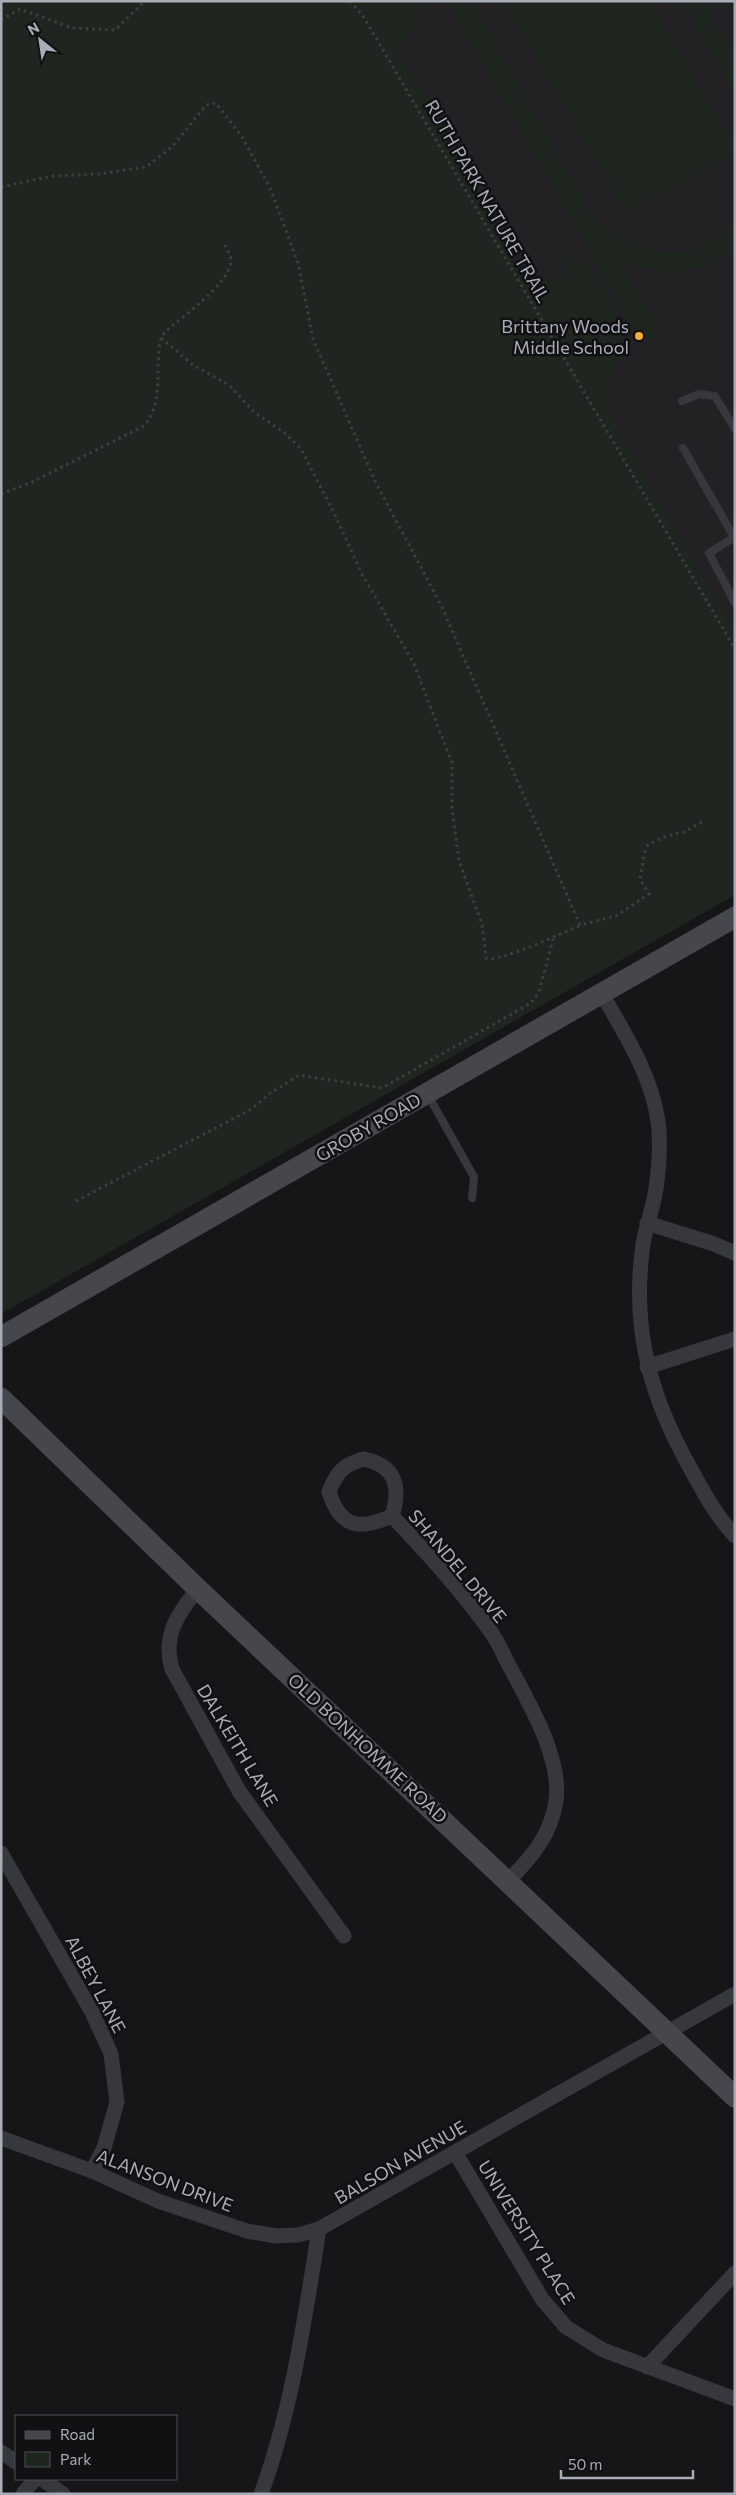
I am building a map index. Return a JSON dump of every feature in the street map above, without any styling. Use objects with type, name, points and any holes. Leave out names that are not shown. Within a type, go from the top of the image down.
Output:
[{"type":"street","name":"GROBY ROAD","points":[[1,1337],[735,917]]},
{"type":"street","points":[[602,994],[641,1062],[652,1092],[658,1122],[659,1152],[656,1190],[647,1223],[638,1288],[642,1339],[647,1366],[658,1402],[674,1438],[713,1508],[735,1536]]},
{"type":"street","points":[[647,1223],[714,1244],[735,1253]]},
{"type":"street","points":[[647,1366],[735,1339]]},
{"type":"street","name":"OLD BONHOMME ROAD","points":[[1,1398],[198,1589],[735,2097]]},
{"type":"street","points":[[363,1459],[383,1465],[396,1483],[397,1496],[392,1516],[365,1525],[348,1523],[338,1514],[329,1492],[336,1474],[344,1467],[363,1459]]},
{"type":"street","name":"SHANDEL DRIVE","points":[[392,1516],[430,1556],[492,1633],[532,1709],[546,1743],[555,1772],[556,1799],[551,1821],[543,1841],[508,1881]]},
{"type":"street","name":"DALKEITH LANE","points":[[198,1589],[185,1605],[172,1627],[168,1646],[172,1669],[239,1791],[344,1936]]},
{"type":"street","name":"ALBEY LANE","points":[[1,1853],[92,2012],[111,2054],[117,2102],[104,2148],[92,2171]]},
{"type":"street","name":"BALSON AVENUE","points":[[319,2229],[735,1994]]},
{"type":"street","name":"ALANSON DRIVE","points":[[1,2138],[92,2171],[158,2201],[247,2231],[276,2236],[298,2235],[319,2229]]},
{"type":"street","name":"UNIVERSITY PLACE","points":[[455,2152],[542,2299],[566,2327],[604,2350],[735,2399]]},
{"type":"street","points":[[261,2494],[274,2458],[304,2328],[319,2229]]},
{"type":"street","points":[[647,2367],[735,2273]]},
{"type":"street","points":[[1,2452],[15,2461]]},
{"type":"street","points":[[23,2494],[34,2480]]},
{"type":"street","points":[[43,2480],[63,2494]]},
{"type":"lane","points":[[682,401],[699,394],[715,396],[735,429]]},
{"type":"lane","points":[[683,448],[734,537],[709,553],[735,603]]},
{"type":"lane","points":[[427,1094],[474,1177],[472,1198]]},
{"type":"path","points":[[1,20],[20,9],[72,28],[115,30],[145,1]]},
{"type":"path","name":"RUTH PARK NATURE TRAIL","points":[[350,1],[363,16],[735,650]]},
{"type":"path","points":[[1,187],[52,176],[114,172],[146,167],[172,147],[208,102],[216,103],[227,114],[266,181],[286,229],[298,263],[310,330],[330,379],[375,481],[441,605],[580,926]]},
{"type":"path","points":[[1,494],[32,482],[144,426],[152,413],[157,393],[161,338],[166,331],[213,290],[227,272],[231,260],[225,245]]},
{"type":"path","points":[[161,338],[193,365],[228,385],[254,412],[295,441],[301,449],[370,590],[414,664],[452,764],[452,809],[460,861],[482,924],[486,958],[495,959],[580,926],[616,916],[649,894],[640,879],[645,850],[654,841],[684,832],[705,820]]},
{"type":"path","points":[[76,1200],[252,1109],[269,1094],[299,1075],[382,1088],[530,1004],[540,992],[554,936]]},
{"type":"shaded area","name":"Brittany Woods Middle School","points":[[351,1],[735,1],[735,671]]},
{"type":"green space","points":[[1,1],[377,1],[383,8],[391,1],[416,1],[421,17],[409,31],[400,54],[433,106],[462,158],[489,211],[514,267],[552,283],[564,271],[567,256],[581,260],[604,285],[621,320],[607,409],[735,634],[735,895],[1,1314]]},
{"type":"green space","points":[[447,1],[471,1],[590,211],[621,240],[640,248],[660,252],[679,252],[699,247],[718,237],[735,223],[735,248],[720,258],[692,269],[665,270],[619,259],[661,332],[643,343]]},
{"type":"green space","points":[[504,1],[650,1],[735,150],[627,213]]},
{"type":"green space","points":[[682,1],[703,1],[735,57],[735,93]]},
{"type":"place","name":"Brittany Woods Middle School","points":[[639,336]]}]
